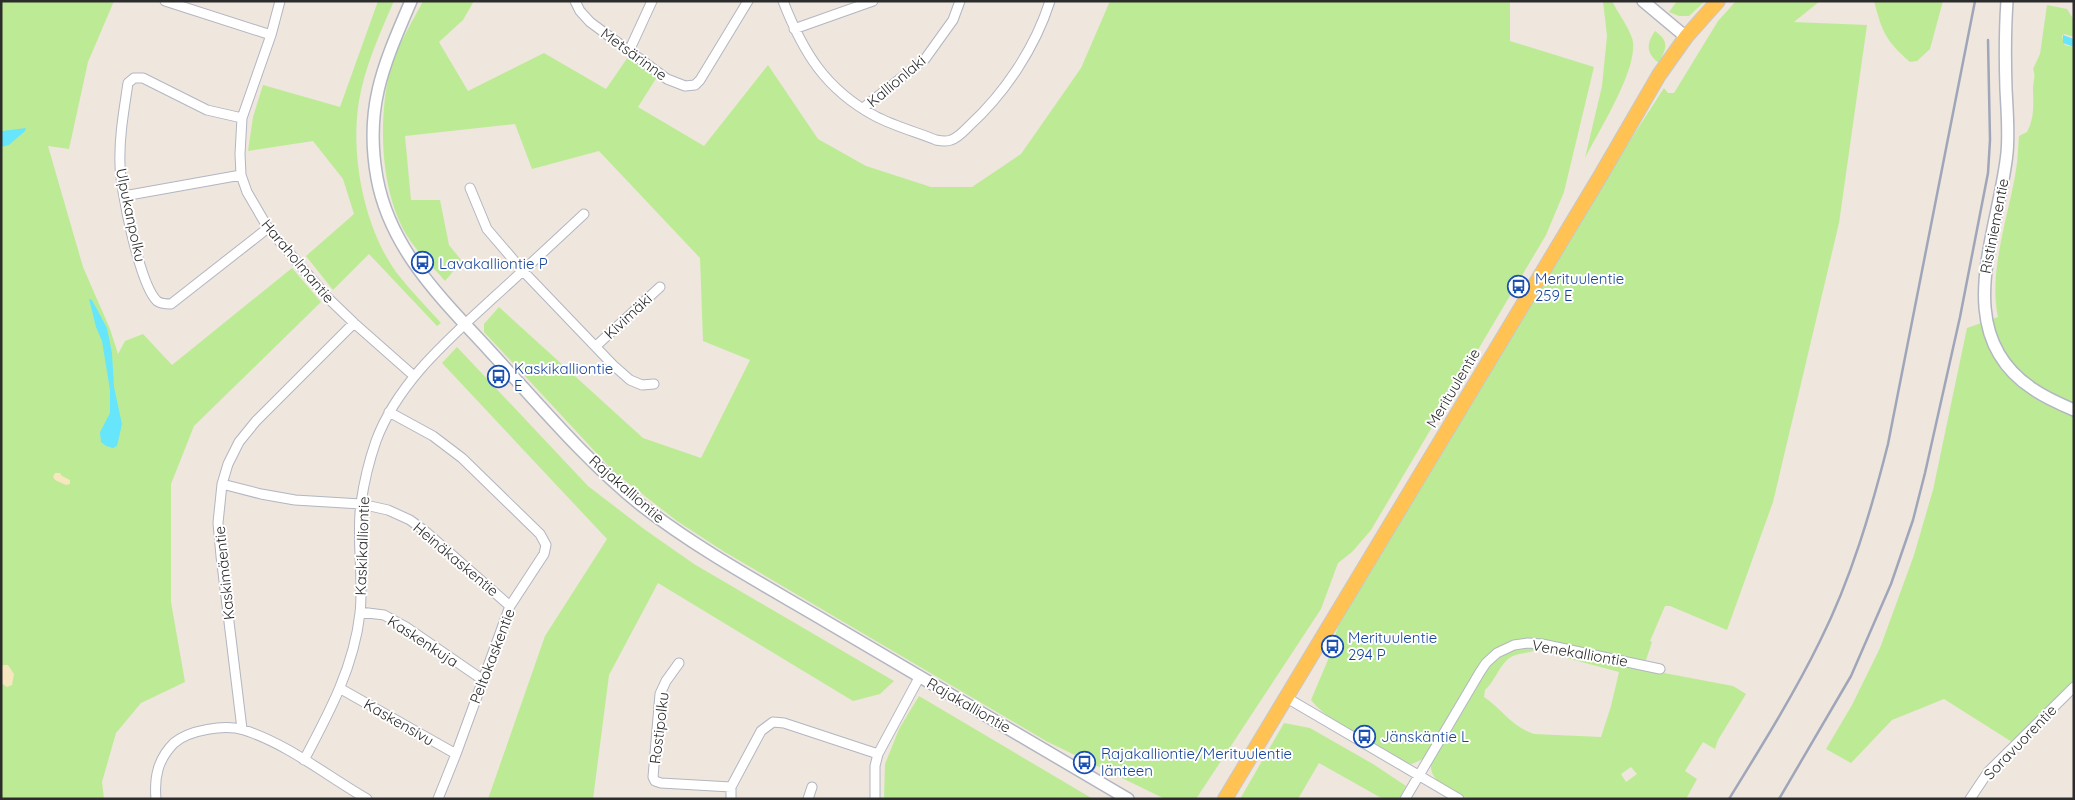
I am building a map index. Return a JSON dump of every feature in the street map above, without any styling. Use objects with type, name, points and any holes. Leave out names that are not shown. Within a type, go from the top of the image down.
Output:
[{"type":"main road","name":"Merituulentie","points":[[1225,799],[1564,233],[1601,175],[1639,107],[1686,36],[1718,1]]},
{"type":"street","points":[[165,1],[271,35]]},
{"type":"street","name":"Haraholmantie","points":[[280,1],[271,35],[242,118],[240,154],[242,175],[250,198],[268,228],[329,299],[414,376]]},
{"type":"street","name":"Rajakalliontie","points":[[411,1],[388,55],[375,100],[374,149],[377,180],[385,209],[409,259],[432,289],[577,444],[641,504],[705,549],[1128,799]]},
{"type":"street","name":"Metsärinne","points":[[575,1],[590,22],[672,82],[686,86],[695,85],[706,71],[748,1]]},
{"type":"street","points":[[629,51],[652,1]]},
{"type":"street","points":[[782,1],[800,42],[819,72],[850,100],[876,117],[936,140],[952,140],[978,118],[1007,85],[1032,43],[1050,1]]},
{"type":"street","points":[[794,29],[873,1]]},
{"type":"street","points":[[1643,1],[1686,36]]},
{"type":"street","name":"Ristiniementie","points":[[2007,1],[2007,152],[1984,282],[1984,309],[1992,340],[2013,371],[2032,389],[2074,410]]},
{"type":"street","name":"Kallionlaki","points":[[863,108],[925,59],[953,20],[959,2]]},
{"type":"street","name":"Ulpukanpolku","points":[[242,118],[207,110],[143,78],[134,78],[128,84],[120,140],[120,166],[124,196],[145,278],[157,301],[171,304],[268,228]]},
{"type":"street","points":[[124,196],[242,175]]},
{"type":"street","points":[[470,188],[487,230],[523,271],[613,365],[630,380],[642,385],[654,384]]},
{"type":"street","name":"Kaskikalliontie","points":[[304,760],[341,689],[350,664],[360,612],[361,504],[374,448],[389,412],[414,376],[465,324],[584,214]]},
{"type":"street","name":"Kivimäki","points":[[596,346],[660,286]]},
{"type":"street","name":"Kaskimäentie","points":[[242,729],[218,523],[222,484],[228,464],[239,442],[256,421],[354,323]]},
{"type":"street","name":"Peltokaskentie","points":[[389,412],[433,436],[462,458],[540,534],[546,545],[544,554],[510,606],[438,799]]},
{"type":"street","name":"Heinäkaskentie","points":[[222,484],[294,500],[361,504],[388,510],[410,520],[510,606]]},
{"type":"street","name":"Kaskenkuja","points":[[360,612],[384,615],[406,626],[483,680]]},
{"type":"street","name":"Venekalliontie","points":[[1405,799],[1486,663],[1497,653],[1514,644],[1542,644],[1660,669]]},
{"type":"street","name":"Rostipolku","points":[[679,662],[660,694],[653,777],[655,781],[661,783],[731,786]]},
{"type":"street","points":[[874,799],[875,766],[878,754],[920,676]]},
{"type":"street","name":"Soravuorentie","points":[[1970,799],[1988,772],[2074,687]]},
{"type":"street","name":"Kaskensivu","points":[[341,689],[456,754]]},
{"type":"street","points":[[1287,698],[1459,799]]},
{"type":"street","points":[[731,799],[731,786],[761,731],[773,722],[784,723],[878,754]]},
{"type":"street","points":[[156,799],[155,776],[161,759],[180,738],[195,732],[218,728],[242,729],[271,741],[367,799]]},
{"type":"street","points":[[808,799],[812,787]]},
{"type":"green space","points":[[1,1],[114,1],[88,62],[69,149],[48,146],[83,267],[110,329],[118,354],[125,341],[143,334],[172,365],[292,268],[321,302],[194,426],[171,484],[171,602],[185,682],[141,703],[116,733],[102,782],[104,799],[1,799]]},
{"type":"green space","points":[[378,1],[394,1],[369,62],[359,101],[356,144],[362,190],[375,234],[385,254],[401,279],[441,323],[437,326],[369,254],[333,290],[306,256],[354,214],[343,179],[313,141],[248,151],[253,117],[263,85],[340,107]]},
{"type":"green space","points":[[423,1],[474,1],[463,20],[439,42],[468,91],[544,53],[606,89],[628,57],[657,77],[638,107],[704,146],[768,65],[818,139],[866,166],[931,187],[972,187],[1021,154],[1081,68],[1110,1],[1510,1],[1510,41],[1594,67],[1564,192],[1546,235],[1371,530],[1352,552],[1338,563],[1321,609],[1196,799],[1165,799],[1046,741],[723,551],[677,521],[614,472],[484,332],[484,324],[499,307],[643,438],[701,458],[750,360],[703,341],[700,258],[599,151],[532,169],[515,124],[405,136],[411,200],[440,200],[449,245],[462,261],[445,281],[424,258],[406,234],[397,216],[386,176],[383,132],[386,90],[392,62]]},
{"type":"green space","points":[[1603,1],[1612,1],[1630,33],[1633,50],[1625,81],[1585,158],[1602,86],[1607,36]]},
{"type":"green space","points":[[1677,1],[1705,1],[1689,16],[1679,16],[1669,12]]},
{"type":"green space","points":[[1736,1],[1820,1],[1794,22],[1867,25],[1839,223],[1773,502],[1727,630],[1670,606],[1665,606],[1650,641],[1652,642],[1643,669],[1733,686],[1746,694],[1718,740],[1715,749],[1703,742],[1685,771],[1697,779],[1686,799],[1469,799],[1438,782],[1431,771],[1431,764],[1423,759],[1412,764],[1406,763],[1342,727],[1311,700],[1338,641],[1334,638],[1339,624],[1568,236],[1664,88],[1668,93],[1674,93],[1718,21]],"holes":[[[1537,650],[1619,672],[1601,737],[1534,734],[1519,727],[1484,697],[1485,690],[1510,657]],[[1631,767],[1637,774],[1626,782],[1621,774]]]},
{"type":"green space","points":[[1874,1],[1943,1],[1930,49],[1917,61],[1910,62],[1890,42],[1880,21]]},
{"type":"green space","points":[[2047,5],[2067,9],[2074,20],[2074,37],[2064,34],[2062,36],[2065,45],[2074,47],[2074,680],[2012,742],[1944,699],[1892,720],[1851,763],[1826,749],[1852,705],[1880,648],[1914,555],[1933,490],[1967,328],[1998,317],[1996,299],[1997,262],[2016,170],[2019,136],[2027,132],[2032,116],[2033,69],[2040,54]]},
{"type":"green space","points":[[1655,31],[1665,42],[1659,63],[1652,56],[1649,48],[1650,40]]},
{"type":"green space","points":[[457,347],[588,486],[644,529],[694,564],[894,681],[880,694],[853,701],[658,583],[609,675],[593,799],[488,799],[545,636],[607,539],[442,363]]},
{"type":"green space","points":[[919,696],[1093,799],[884,799],[885,764],[899,729]]},
{"type":"green space","points":[[1284,723],[1310,728],[1373,764],[1406,786],[1399,799],[1383,799],[1319,763],[1298,799],[1240,799]]},
{"type":"sand","points":[[55,473],[60,473],[70,480],[70,484],[66,485],[55,480],[53,477]]},
{"type":"sand","points":[[8,665],[14,674],[12,685],[7,687],[1,683],[1,666]]},
{"type":"water","points":[[2063,35],[2074,39],[2074,47],[2063,43]]},
{"type":"water","points":[[26,128],[9,145],[1,147],[1,129],[2,131]]},
{"type":"water","points":[[89,299],[92,300],[107,328],[112,353],[114,387],[122,424],[117,446],[113,448],[101,442],[100,432],[110,413],[110,390],[102,341],[96,327]]},
{"type":"railway","points":[[1729,799],[1765,741],[1820,641],[1851,569],[1875,494],[1888,444],[1975,1]]},
{"type":"railway","points":[[1779,799],[1851,676],[1891,584],[1913,520],[1960,317],[1988,173],[1990,140],[1988,40]]},
{"type":"place","name":"Lavakalliontie P","points":[[423,263]]},
{"type":"place","name":"Merituulentie 259 E","points":[[1519,287]]},
{"type":"place","name":"Kaskikalliontie E","points":[[498,377]]},
{"type":"place","name":"Merituulentie 294 P","points":[[1332,646]]},
{"type":"place","name":"Jänskäntie L","points":[[1365,736]]},
{"type":"place","name":"Rajakalliontie/Merituulentie länteen","points":[[1085,762]]}]
